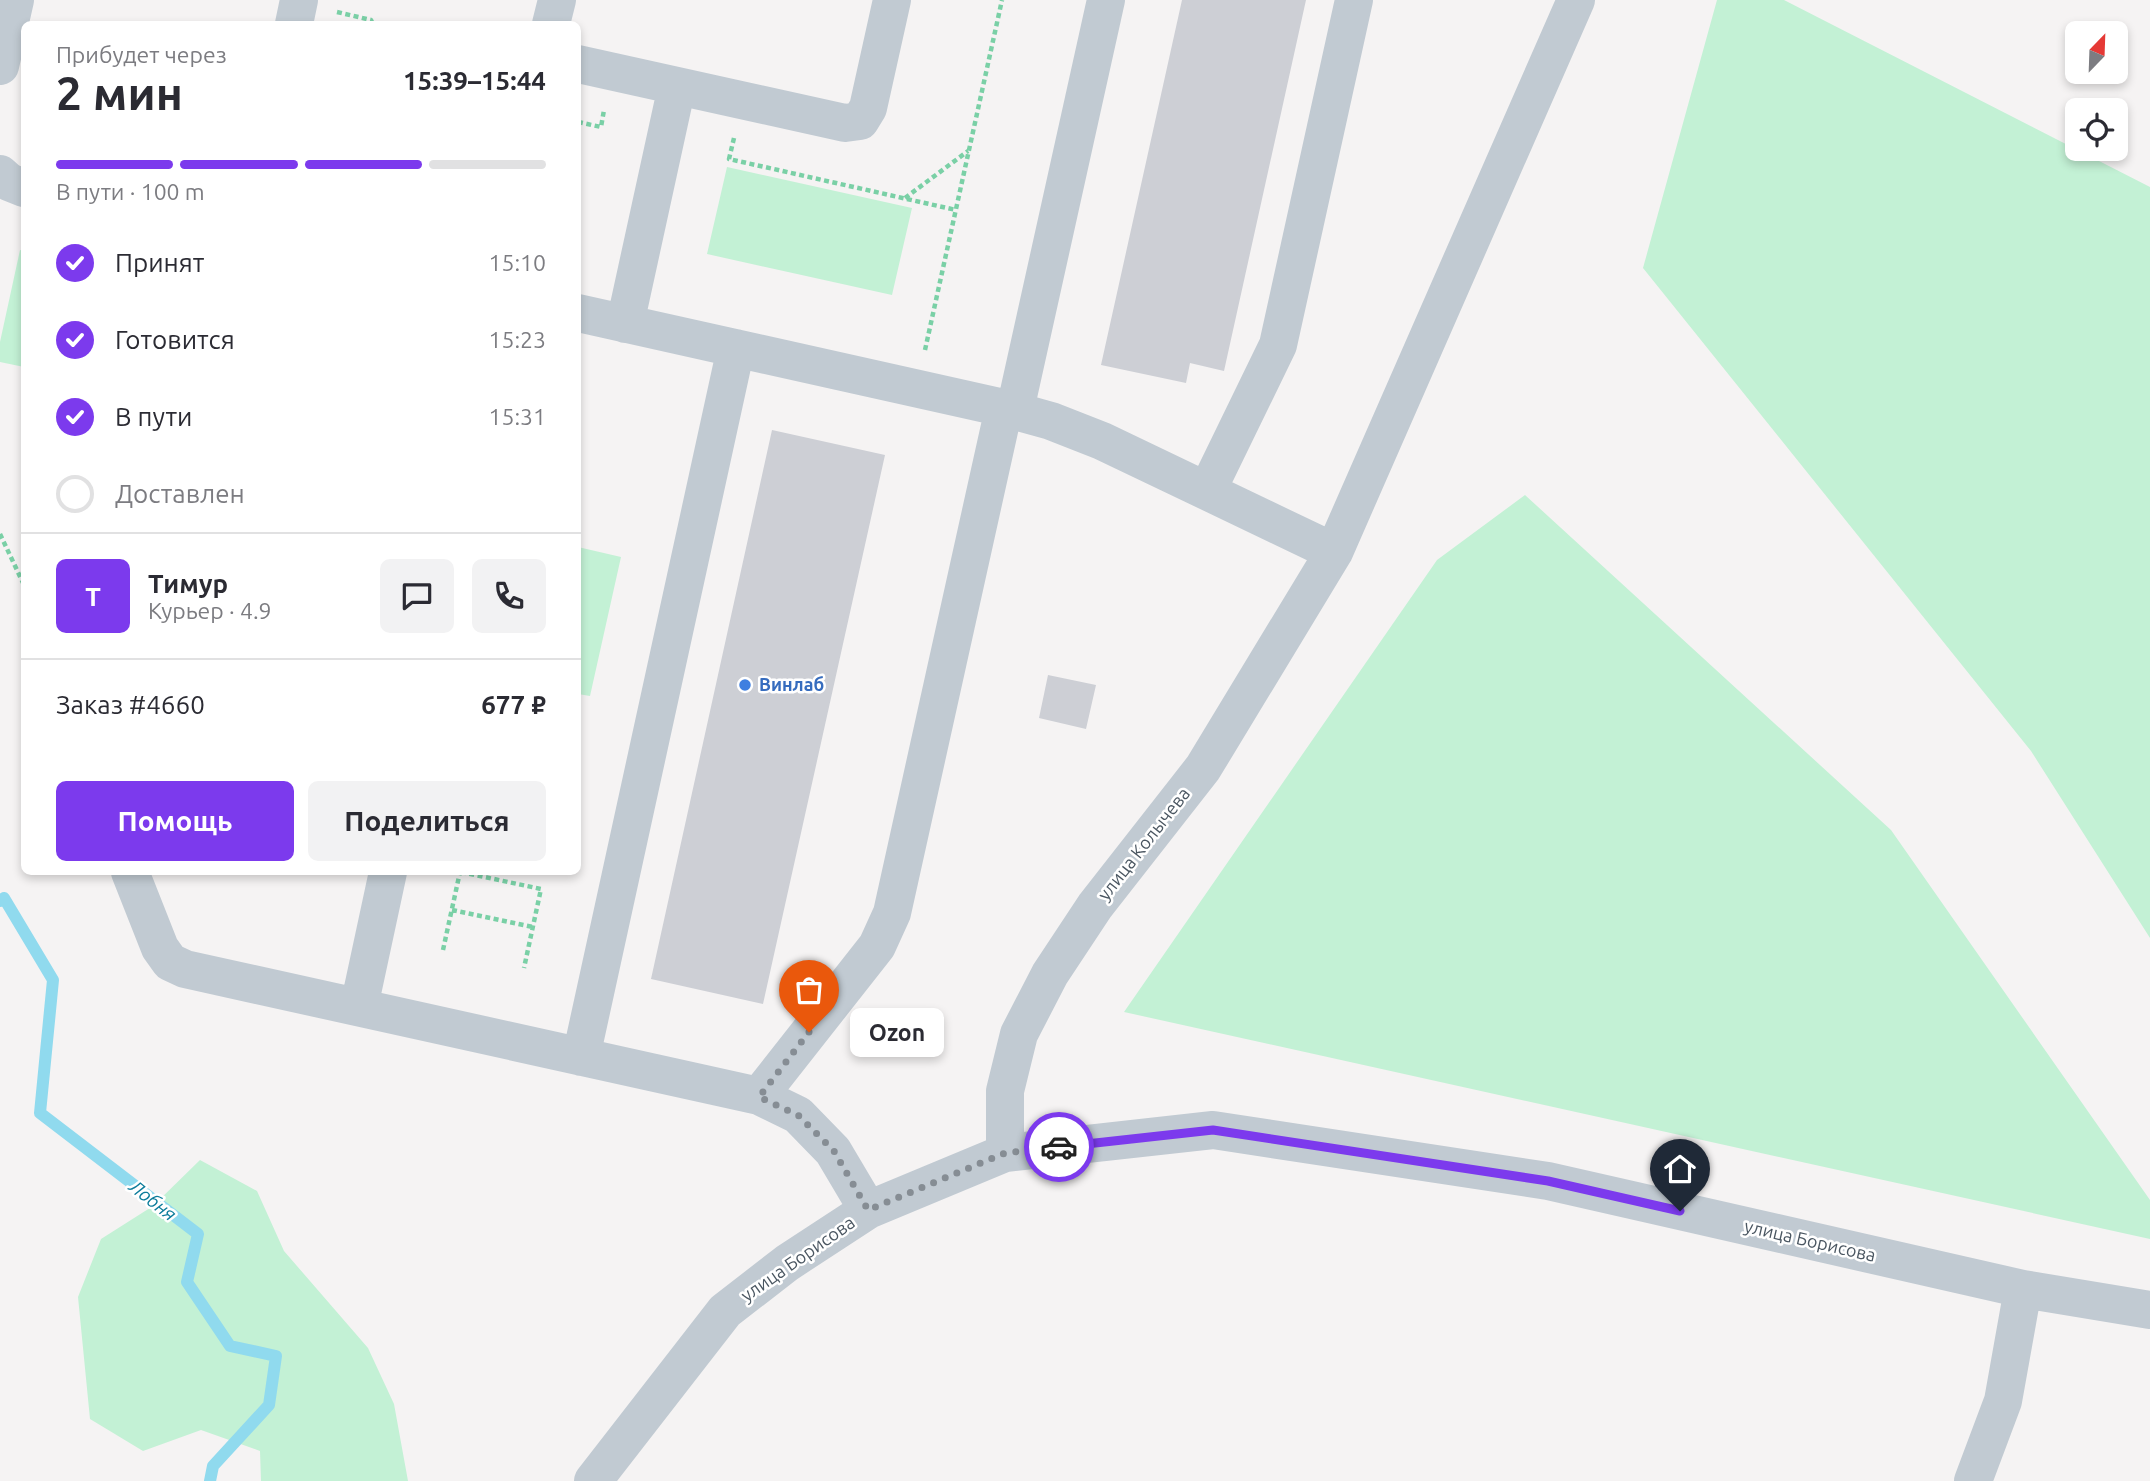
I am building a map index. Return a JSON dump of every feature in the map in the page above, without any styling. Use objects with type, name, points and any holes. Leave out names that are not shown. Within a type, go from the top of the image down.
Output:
[{"type":"street","points":[[0,66],[15,0]]},
{"type":"street","points":[[294,21],[299,0]]},
{"type":"street","points":[[552,21],[556,0]]},
{"type":"street","points":[[581,65],[845,123],[860,121],[868,108],[892,0]]},
{"type":"street","points":[[759,1097],[877,946],[892,913],[1106,0]]},
{"type":"street","points":[[1207,491],[1278,345],[1354,0]]},
{"type":"street","name":"улица Колычева","points":[[1005,1153],[1005,1091],[1019,1034],[1050,974],[1095,906],[1203,768],[1334,552],[1576,0]]},
{"type":"street","points":[[625,324],[677,86]]},
{"type":"street","points":[[0,174],[9,182],[21,187]]},
{"type":"street","points":[[581,314],[1009,409],[1102,441],[1334,552]]},
{"type":"street","points":[[581,1057],[736,348]]},
{"type":"street","points":[[131,875],[160,948],[170,962],[185,969],[759,1097],[798,1115],[834,1151],[868,1210]]},
{"type":"street","points":[[359,1007],[387,875]]},
{"type":"street","name":"улица Борисова","points":[[593,1481],[725,1311],[786,1263],[868,1210],[1005,1153],[1213,1130],[1548,1181],[2023,1289],[2150,1310]]},
{"type":"street","points":[[1973,1481],[2003,1401],[2023,1289]]},
{"type":"path","points":[[917,388],[1002,0]]},
{"type":"path","points":[[742,101],[729,159],[956,210]]},
{"type":"path","points":[[904,198],[969,151]]},
{"type":"path","points":[[0,534],[21,579]]},
{"type":"path","points":[[443,950],[459,875]]},
{"type":"path","points":[[474,875],[541,889],[524,968]]},
{"type":"path","points":[[452,909],[533,928]]},
{"type":"green space","points":[[1717,0],[1784,0],[2065,144],[2065,161],[2099,161],[2150,187],[2150,938],[2031,751],[1643,268]]},
{"type":"green space","points":[[727,167],[912,208],[892,295],[707,254]]},
{"type":"green space","points":[[20,250],[21,366],[0,362],[0,342]]},
{"type":"green space","points":[[1525,495],[1891,830],[2150,1200],[2150,1239],[1124,1012],[1437,560]]},
{"type":"green space","points":[[581,548],[621,557],[590,696],[581,694]]},
{"type":"green space","points":[[200,1160],[257,1191],[284,1251],[368,1348],[394,1404],[408,1481],[261,1481],[260,1451],[201,1430],[143,1451],[90,1419],[78,1297],[101,1239],[153,1206]]},
{"type":"building","points":[[1182,0],[1306,0],[1224,371],[1190,363],[1186,383],[1101,365]]},
{"type":"building","points":[[772,430],[885,455],[763,1004],[651,979]]},
{"type":"building","points":[[1048,675],[1096,685],[1086,729],[1039,718]]},
{"type":"waterway","name":"Лобня","points":[[0,901],[4,898],[53,980],[40,1113],[198,1234],[187,1282],[230,1346],[276,1356],[269,1405],[213,1466],[210,1481]]},
{"type":"way so far","points":[[809,1032],[759,1097],[798,1115],[834,1151],[868,1210],[1005,1153],[1059,1147]]},
{"type":"place","name":"Винлаб","points":[[745,685]]},
{"type":"place","name":"Ozon","points":[[809,1032]]},
{"type":"route","points":[[1059,1147],[1213,1130],[1548,1181],[1680,1211]]}]
